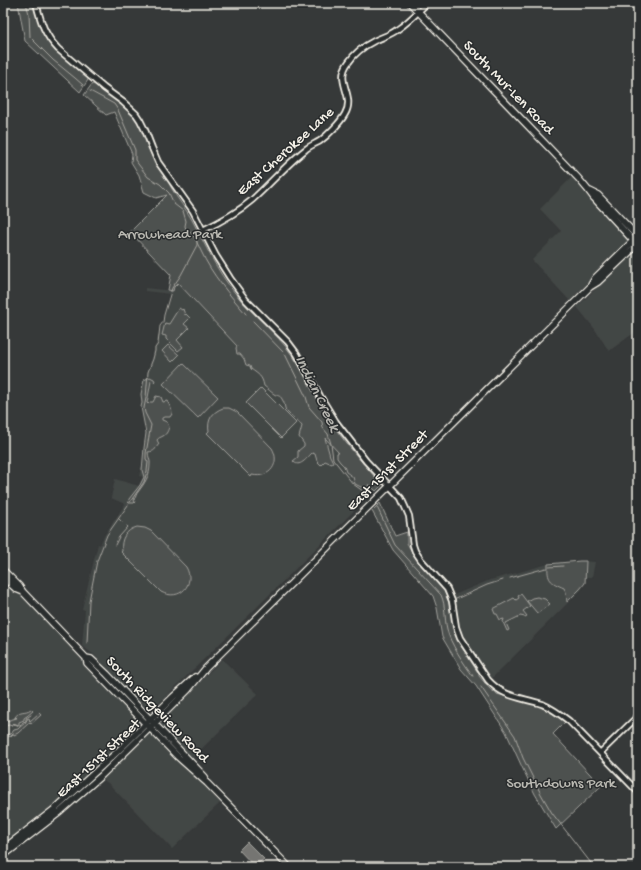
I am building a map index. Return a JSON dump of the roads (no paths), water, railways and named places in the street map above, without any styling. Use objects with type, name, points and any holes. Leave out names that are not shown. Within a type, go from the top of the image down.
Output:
[{"type":"main road","name":"South Mur-Len Road","points":[[410,3],[594,198],[637,241]]},
{"type":"main road","name":"East 151st Street","points":[[3,856],[48,822],[80,794],[150,724],[184,686],[203,671],[390,486],[590,287],[595,278],[637,241]]},
{"type":"main road","name":"South Ridgeview Road","points":[[3,570],[19,586],[21,591],[86,658],[88,663],[205,778],[207,783],[289,867]]},
{"type":"main road","name":"South Ridgeview Road","points":[[3,577],[16,589],[21,591]]},
{"type":"main road","name":"East 151st Street","points":[[3,848],[56,808],[150,724]]},
{"type":"main road","points":[[80,794],[84,786],[106,766],[110,759]]},
{"type":"main road","points":[[48,822],[51,816],[74,796],[74,791]]},
{"type":"street","points":[[36,3],[44,30],[52,43],[136,114],[145,130],[158,162],[186,201],[225,271],[241,294],[283,337],[297,354],[336,422],[356,449],[401,498],[410,523],[415,551],[446,589],[452,601],[456,627],[460,638],[488,680],[500,691],[508,695],[544,705],[560,714],[569,721],[638,792]]},
{"type":"street","name":"East Cherokee Lane","points":[[203,230],[227,218],[244,206],[304,151],[326,136],[343,118],[347,111],[348,96],[344,85],[343,74],[348,62],[365,46],[398,30],[427,3]]},
{"type":"street","points":[[600,753],[638,716]]},
{"type":"waterway","name":"Indian Creek","points":[[26,3],[29,14],[30,37],[53,60],[83,85]]},
{"type":"waterway","name":"Indian Creek","points":[[90,91],[114,104],[135,150],[135,160],[148,177],[160,184],[169,193],[174,204],[183,211],[186,221],[186,229],[197,242],[205,260],[227,292],[246,314]]},
{"type":"waterway","points":[[130,502],[144,482],[147,471],[148,462],[146,459],[146,453],[151,425],[144,408],[148,372],[155,348],[158,344],[160,326],[163,322],[172,288],[181,275],[197,245],[197,241]]},
{"type":"waterway","name":"Indian Creek","points":[[253,321],[285,354],[306,397],[309,407],[322,422],[323,428],[328,434],[333,459],[353,484],[370,496]]},
{"type":"waterway","points":[[87,643],[89,601],[97,561],[107,535],[128,505]]},
{"type":"waterway","name":"Indian Creek","points":[[377,507],[395,545],[441,595],[444,603],[448,634],[473,676]]},
{"type":"waterway","points":[[118,518],[122,522]]},
{"type":"waterway","points":[[115,545],[119,537],[128,527],[127,526]]},
{"type":"waterway","points":[[549,567],[563,566]]},
{"type":"waterway","points":[[510,578],[546,568]]},
{"type":"waterway","points":[[456,599],[487,585],[503,580]]},
{"type":"waterway","name":"Indian Creek","points":[[481,687],[515,736],[523,758],[552,813],[594,867]]},
{"type":"waterway","points":[[20,726],[26,721],[27,717]]},
{"type":"waterway","points":[[12,726],[15,724],[19,726]]},
{"type":"park label","name":"Arrowhead Park","points":[[170,235]]},
{"type":"park label","name":"Southdowns Park","points":[[561,784]]}]
